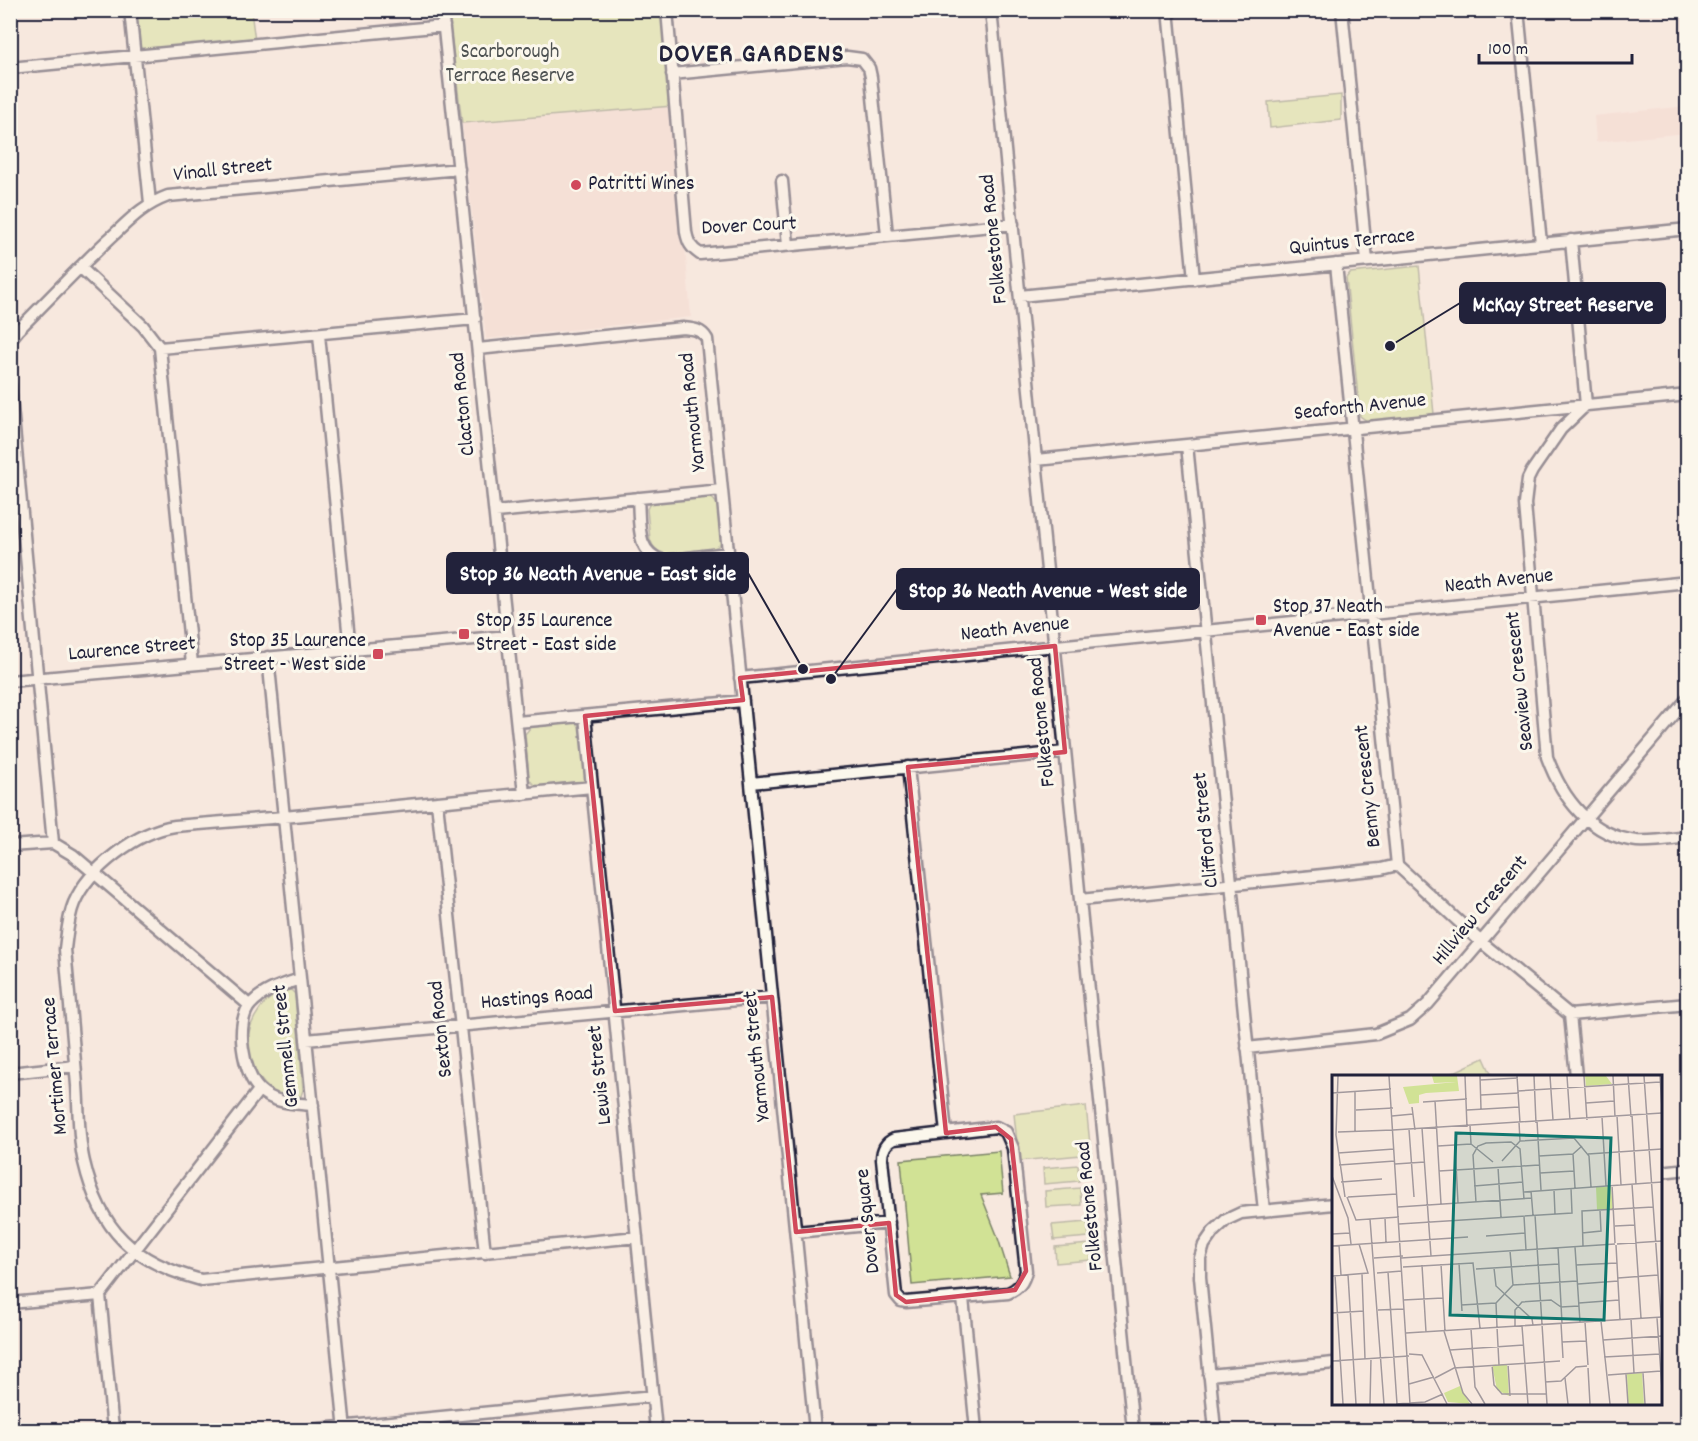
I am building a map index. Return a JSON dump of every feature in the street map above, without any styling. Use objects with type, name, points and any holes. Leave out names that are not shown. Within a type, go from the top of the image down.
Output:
[{"type":"street","points":[[130,10],[150,203]]},
{"type":"street","name":"Clacton Road","points":[[442,10],[524,794]]},
{"type":"street","name":"Dover Court","points":[[667,10],[686,232],[689,245],[700,254],[1012,224]]},
{"type":"street","name":"Folkestone Road","points":[[991,10],[1133,1431]]},
{"type":"street","points":[[1168,10],[1194,279]]},
{"type":"street","points":[[1342,10],[1367,261]]},
{"type":"street","points":[[1518,10],[1541,243]]},
{"type":"street","points":[[10,68],[444,26]]},
{"type":"street","points":[[672,74],[847,57],[862,59],[869,68],[872,82],[887,235]]},
{"type":"street","name":"Vinall Street","points":[[10,340],[80,267],[150,203],[168,196],[459,169]]},
{"type":"street","points":[[782,181],[788,245]]},
{"type":"street","name":"Quintus Terrace","points":[[1020,296],[1688,229]]},
{"type":"street","points":[[1571,240],[1586,405]]},
{"type":"street","name":"Benny Crescent","points":[[1336,264],[1396,865],[1480,941],[1570,1015]]},
{"type":"street","points":[[80,267],[143,327],[160,348],[192,664]]},
{"type":"street","points":[[160,348],[475,319]]},
{"type":"street","name":"Yarmouth Road","points":[[478,350],[683,328],[701,331],[708,344],[740,678]]},
{"type":"street","points":[[319,335],[350,650]]},
{"type":"street","points":[[10,386],[53,843]]},
{"type":"street","name":"Seaforth Avenue","points":[[1036,460],[1688,395]]},
{"type":"street","name":"Seaview Crescent","points":[[1584,819],[1566,797],[1547,757],[1525,514],[1528,479],[1561,429],[1586,405]]},
{"type":"street","name":"Clifford Street","points":[[1188,445],[1264,1211]]},
{"type":"street","points":[[495,512],[722,490]]},
{"type":"street","points":[[638,498],[642,542],[646,551],[653,558],[664,561],[728,553]]},
{"type":"street","name":"Neath Avenue","points":[[740,678],[1688,582]]},
{"type":"street","name":"Laurence Street","points":[[10,681],[508,636]]},
{"type":"street","name":"Gemmell Street","points":[[268,657],[345,1429]]},
{"type":"street","name":"Yarmouth Street","points":[[740,678],[815,1431]]},
{"type":"street","name":"Hillview Crescent","points":[[1247,1048],[1376,1034],[1410,1020],[1428,1004],[1688,698]]},
{"type":"street","points":[[517,722],[743,701]]},
{"type":"street","name":"Lewis Street","points":[[585,716],[656,1431]]},
{"type":"street","points":[[751,783],[1065,752]]},
{"type":"street","points":[[908,767],[946,1133]]},
{"type":"street","name":"Mortimer Terrace","points":[[592,787],[159,828],[129,843],[94,874],[74,902],[68,923],[65,949],[83,1160],[95,1198],[112,1229],[134,1251],[175,1273],[201,1280],[637,1237]]},
{"type":"street","name":"Sexton Road","points":[[437,802],[485,1253]]},
{"type":"street","points":[[1584,819],[1616,836],[1635,840],[1688,837]]},
{"type":"street","points":[[10,846],[53,843],[73,855],[249,1005]]},
{"type":"street","points":[[1080,900],[1381,869],[1396,865]]},
{"type":"street","points":[[300,979],[272,988],[249,1005],[242,1031],[245,1065],[259,1090],[280,1102],[312,1105]]},
{"type":"street","name":"Hastings Road","points":[[306,1040],[772,996]]},
{"type":"street","points":[[1576,1075],[1570,1015],[1688,1004]]},
{"type":"street","points":[[10,1072],[75,1066]]},
{"type":"street","points":[[113,1431],[100,1295],[259,1090]]},
{"type":"street","name":"Dover Square","points":[[996,1127],[1006,1132],[1011,1139],[1026,1271],[1019,1287],[1008,1293],[963,1298],[906,1302],[901,1300],[896,1294],[889,1223],[882,1159],[888,1142],[894,1139],[996,1127]]},
{"type":"street","points":[[1662,1172],[1688,1169]]},
{"type":"street","points":[[1215,1431],[1200,1267],[1204,1245],[1213,1232],[1226,1220],[1241,1213],[1332,1204]]},
{"type":"street","points":[[796,1232],[889,1223]]},
{"type":"street","points":[[10,1304],[100,1295]]},
{"type":"street","points":[[963,1298],[975,1431]]},
{"type":"street","points":[[1209,1375],[1332,1363]]},
{"type":"street","points":[[309,1431],[653,1396]]},
{"type":"highlighted area","points":[[1055,646],[1065,752],[908,767],[946,1133],[996,1127],[1011,1139],[1026,1271],[1015,1290],[906,1302],[896,1295],[889,1223],[796,1232],[772,997],[615,1011],[585,716],[743,700],[740,678]]},
{"type":"shaded area","points":[[673,106],[691,317],[486,339],[462,123]]},
{"type":"shaded area","points":[[1687,106],[1687,133],[1596,142],[1594,116]]},
{"type":"green space","points":[[130,11],[251,11],[255,41],[135,54]]},
{"type":"green space","name":"Scarborough Terrace Reserve","points":[[448,11],[665,11],[673,106],[462,123]]},
{"type":"green space","points":[[1341,95],[1341,120],[1270,128],[1268,102]]},
{"type":"green space","points":[[1419,266],[1434,414],[1367,421],[1360,416],[1346,278],[1350,273]]},
{"type":"green space","points":[[710,497],[719,510],[722,540],[720,545],[714,548],[666,554],[653,546],[650,539],[647,509],[649,505],[654,502]]},
{"type":"green space","points":[[575,723],[582,727],[586,777],[583,781],[537,786],[532,783],[529,779],[525,734],[531,727]]},
{"type":"green space","points":[[291,990],[295,994],[303,1090],[301,1096],[291,1098],[273,1092],[265,1085],[250,1058],[248,1043],[252,1023],[263,1005],[270,998]]},
{"type":"green space","points":[[1484,1058],[1492,1075],[1448,1075]]},
{"type":"green space","points":[[1086,1106],[1091,1154],[1019,1161],[1014,1114]]},
{"type":"green space","points":[[999,1151],[1003,1193],[981,1195],[1010,1276],[912,1285],[901,1160]]},
{"type":"green space","points":[[1078,1165],[1079,1181],[1044,1184],[1043,1168]]},
{"type":"green space","points":[[1080,1188],[1081,1205],[1046,1207],[1045,1191]]},
{"type":"green space","points":[[1087,1222],[1089,1237],[1054,1240],[1052,1225]]},
{"type":"green space","points":[[1090,1244],[1091,1260],[1056,1263],[1055,1247]]},
{"type":"place","name":"Patritti Wines","points":[[576,185]]},
{"type":"place","name":"McKay Street Reserve","points":[[1390,346]]},
{"type":"place","name":"Stop 37 Neath Avenue - East side","points":[[1261,620]]},
{"type":"place","name":"Stop 35 Laurence Street - East side","points":[[464,634]]},
{"type":"place","name":"Stop 35 Laurence Street - West side","points":[[378,654]]},
{"type":"place","name":"Stop 36 Neath Avenue - East side","points":[[803,669]]},
{"type":"place","name":"Stop 36 Neath Avenue - West side","points":[[831,679]]},
{"type":"district","name":"DOVER GARDENS","points":[[752,55]]}]
